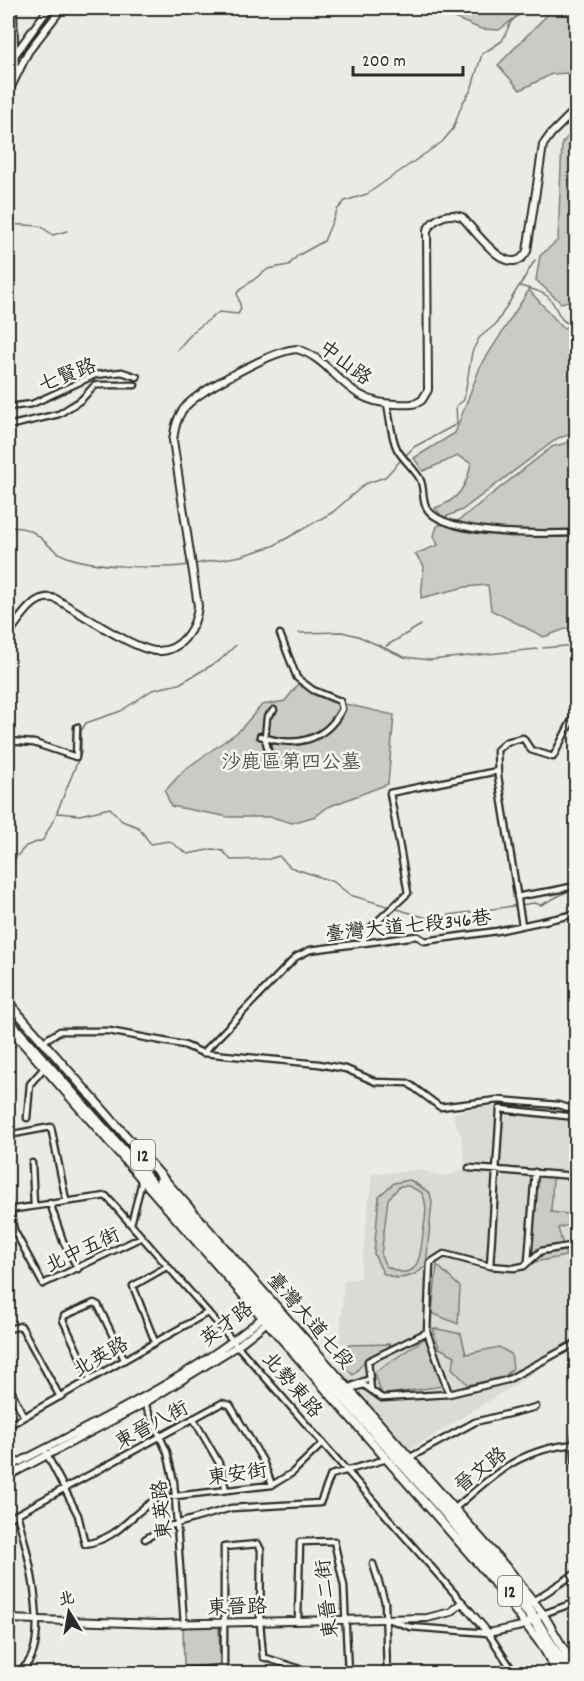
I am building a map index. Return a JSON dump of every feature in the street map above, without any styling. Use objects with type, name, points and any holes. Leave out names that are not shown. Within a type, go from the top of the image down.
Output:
[{"type":"main road","name":"臺灣大道七段","points":[[8,1002],[146,1170]]},
{"type":"main road","name":"臺灣大道七段","points":[[8,1008],[272,1316],[448,1514],[576,1670]]},
{"type":"main road","name":"臺灣大道七段","points":[[8,1019],[146,1170],[342,1395],[410,1458],[448,1514],[535,1619],[571,1674]]},
{"type":"main road","name":"臺灣大道七段","points":[[8,1026],[44,1068],[146,1170]]},
{"type":"main road","name":"臺灣大道七段","points":[[342,1395],[387,1459],[448,1514],[533,1602],[535,1619],[558,1674]]},
{"type":"main road","name":"臺灣大道七段","points":[[535,1619],[565,1674]]},
{"type":"street","points":[[14,8],[15,76]]},
{"type":"street","points":[[8,64],[49,8]]},
{"type":"street","points":[[8,93],[15,76],[39,36],[62,8]]},
{"type":"street","name":"中山路","points":[[8,634],[31,605],[48,597],[56,599],[134,643],[154,651],[170,648],[189,635],[196,622],[198,606],[173,440],[178,417],[196,398],[257,362],[286,350],[297,349],[306,353],[355,393],[387,404],[418,403],[426,396],[428,390],[426,236],[431,224],[450,214],[462,217],[496,254],[508,261],[522,259],[527,251],[543,145],[576,109]]},
{"type":"street","name":"七賢路","points":[[8,407],[32,404],[95,375],[122,372],[137,376]]},
{"type":"street","points":[[8,426],[59,414],[81,400],[95,385],[135,385]]},
{"type":"street","points":[[387,404],[396,446],[421,480],[423,500],[427,509],[437,517],[451,525],[532,534],[576,533]]},
{"type":"street","points":[[263,737],[285,742],[310,740],[336,722],[343,706],[339,700],[313,690],[297,678],[280,634]]},
{"type":"street","points":[[267,750],[263,737],[267,717],[274,710]]},
{"type":"street","points":[[522,925],[497,771],[496,750],[513,739],[523,738],[531,750],[553,757],[576,712]]},
{"type":"street","points":[[10,741],[34,743],[76,758],[77,727]]},
{"type":"street","points":[[362,943],[367,932],[407,896],[408,888],[390,793],[497,771]]},
{"type":"street","points":[[517,897],[537,892],[552,893],[576,885]]},
{"type":"street","name":"臺灣大道七段346巷","points":[[203,1053],[296,957],[310,950],[417,936],[425,940],[497,931],[576,914]]},
{"type":"street","points":[[42,1042],[60,1031],[109,1031],[184,1045],[203,1053],[319,1064],[346,1069],[376,1082],[408,1083],[440,1107],[498,1100],[558,1105],[576,1110]]},
{"type":"street","points":[[27,1118],[30,1084],[44,1068]]},
{"type":"street","points":[[489,1266],[494,1226],[491,1211],[498,1168],[500,1109],[576,1117]]},
{"type":"street","points":[[8,1134],[51,1127],[66,1200]]},
{"type":"street","points":[[32,1163],[34,1206]]},
{"type":"street","points":[[469,1168],[498,1168],[576,1176]]},
{"type":"street","points":[[131,1224],[146,1170]]},
{"type":"street","points":[[528,1262],[535,1172]]},
{"type":"street","name":"北勢東路","points":[[8,1210],[103,1195],[131,1224],[462,1602],[488,1633],[515,1674]]},
{"type":"street","points":[[8,1201],[8,1210]]},
{"type":"street","points":[[50,1203],[63,1241],[78,1269]]},
{"type":"street","name":"北中五街","points":[[8,1210],[14,1230],[43,1284],[142,1237]]},
{"type":"street","points":[[448,1394],[427,1332],[430,1263],[444,1254],[489,1266],[514,1268],[524,1266],[542,1251],[576,1245]]},
{"type":"street","points":[[155,1342],[134,1286],[168,1266]]},
{"type":"street","points":[[90,1378],[63,1320],[64,1316],[94,1303],[98,1305],[124,1359]]},
{"type":"street","name":"北英路","points":[[8,1426],[207,1313]]},
{"type":"street","name":"英才路","points":[[8,1468],[46,1452],[144,1401],[235,1344],[272,1316]]},
{"type":"street","points":[[8,1329],[21,1326],[60,1397]]},
{"type":"street","points":[[371,1390],[368,1361],[427,1332]]},
{"type":"street","points":[[342,1395],[364,1385],[382,1398],[448,1394],[507,1380],[576,1343]]},
{"type":"street","points":[[342,1395],[357,1382],[369,1379]]},
{"type":"street","points":[[8,1384],[24,1417]]},
{"type":"street","name":"東英路","points":[[144,1401],[171,1466],[179,1524],[184,1624]]},
{"type":"street","name":"東晉八街","points":[[8,1519],[222,1403],[230,1405],[263,1461],[272,1485]]},
{"type":"street","points":[[410,1458],[473,1423],[536,1407]]},
{"type":"street","points":[[193,1418],[219,1463],[226,1490]]},
{"type":"street","points":[[576,1432],[576,1468]]},
{"type":"street","name":"東安街","points":[[66,1488],[78,1515],[85,1544],[103,1541],[115,1534],[145,1505],[158,1498],[272,1485],[292,1473],[323,1443]]},
{"type":"street","name":"晉文路","points":[[448,1514],[505,1465],[548,1447],[575,1444]]},
{"type":"street","points":[[46,1452],[66,1488]]},
{"type":"street","name":"英才路","points":[[8,1476],[46,1452]]},
{"type":"street","points":[[145,1539],[179,1524],[231,1508],[320,1503],[331,1475],[387,1459]]},
{"type":"street","points":[[8,1673],[20,1668],[31,1654],[37,1619],[33,1573],[17,1514]]},
{"type":"street","name":"東晉二街","points":[[298,1620],[298,1547],[300,1542],[330,1540],[336,1544],[344,1586],[348,1674]]},
{"type":"street","points":[[185,1671],[218,1672],[225,1666],[224,1547],[245,1545],[260,1546],[260,1622],[263,1658],[316,1674]]},
{"type":"street","points":[[373,1564],[384,1594],[387,1674]]},
{"type":"street","points":[[533,1602],[576,1573]]},
{"type":"street","name":"東晉路","points":[[8,1619],[184,1624],[435,1617],[451,1612],[462,1602]]},
{"type":"street","points":[[386,1617],[400,1625],[410,1627],[467,1634],[488,1633],[535,1619],[576,1602]]},
{"type":"shaded area","points":[[508,1104],[576,1113],[576,1347],[408,1451],[340,1370],[343,1344],[340,1342],[344,1280],[360,1278],[372,1174],[420,1170],[442,1176],[456,1173],[466,1167],[461,1135],[452,1114],[484,1105]]},
{"type":"green space","points":[[430,8],[528,8],[499,30],[481,29]]},
{"type":"green space","points":[[549,8],[576,8],[576,94],[568,73],[552,74],[520,90],[498,65],[552,10]]},
{"type":"green space","points":[[576,128],[576,299],[561,303],[536,280],[540,256],[558,240],[562,143]]},
{"type":"green space","points":[[529,290],[563,328],[576,324],[576,433],[558,438],[462,510],[443,518],[435,508],[450,501],[460,492],[467,479],[471,463],[458,456],[423,471],[414,458],[455,433],[480,367]]},
{"type":"green space","points":[[576,440],[576,625],[544,637],[491,610],[488,585],[465,587],[421,598],[424,566],[415,554],[438,545],[434,536],[437,526],[459,520],[552,447]]},
{"type":"green space","name":"沙鹿區第四公墓","points":[[300,682],[345,704],[394,715],[388,784],[328,807],[316,816],[292,823],[272,817],[229,817],[171,806],[165,791],[184,770],[239,731],[262,705],[285,701]]},
{"type":"green space","points":[[536,1175],[553,1177],[551,1212],[576,1215],[576,1223],[558,1228],[566,1256],[529,1263]]},
{"type":"green space","points":[[410,1180],[430,1193],[432,1202],[426,1266],[411,1276],[400,1278],[383,1273],[374,1254],[379,1196],[394,1183]],"holes":[[[400,1186],[408,1186],[421,1192],[426,1212],[418,1260],[411,1270],[405,1272],[386,1266],[381,1256],[388,1199]]]},
{"type":"green space","points":[[437,1265],[460,1287],[458,1324],[432,1313]]},
{"type":"green space","points":[[433,1328],[461,1334],[466,1354],[499,1347],[511,1354],[513,1368],[504,1377],[468,1385],[452,1368],[455,1356],[439,1348]]},
{"type":"green space","points":[[427,1337],[443,1386],[382,1395],[374,1373]]},
{"type":"green space","points":[[390,1344],[390,1347],[367,1359],[353,1375],[345,1367],[349,1345]]},
{"type":"green space","points":[[219,1624],[220,1667],[184,1668],[183,1625]]},
{"type":"waterway","points":[[177,350],[194,331],[219,312],[238,314],[241,309],[237,293],[268,269],[289,265],[297,256],[324,241],[337,210],[345,201],[367,194],[442,142],[453,129],[462,104],[471,90],[482,54],[502,41],[511,22],[518,15],[539,11],[543,8]]},
{"type":"waterway","points":[[8,224],[40,226],[53,235],[67,231]]},
{"type":"waterway","points":[[520,285],[535,260]]},
{"type":"waterway","points":[[406,455],[414,447],[457,424],[456,406],[464,400],[472,352],[479,338],[496,324],[519,286],[544,294],[551,300],[565,322],[576,323]]},
{"type":"waterway","points":[[72,403],[78,398]]},
{"type":"waterway","points":[[54,413],[63,409]]},
{"type":"waterway","points":[[8,423],[26,419]]},
{"type":"waterway","points":[[195,564],[241,556],[273,546],[333,512],[365,484],[385,477],[401,460]]},
{"type":"waterway","points":[[8,527],[26,529],[59,553],[85,562],[142,567],[189,565]]},
{"type":"waterway","points":[[386,646],[421,625]]},
{"type":"waterway","points":[[299,633],[342,632],[358,636],[404,657],[430,660],[537,649]]},
{"type":"waterway","points":[[57,812],[81,753],[81,731],[86,723],[121,711],[152,690],[179,684],[219,661],[236,645]]},
{"type":"waterway","points":[[543,648],[576,645]]},
{"type":"waterway","points":[[8,866],[26,846],[43,840],[57,813],[80,815],[110,808],[122,821],[138,827],[151,844],[169,841],[188,854],[213,849],[223,851],[231,860],[269,859],[279,856],[290,867],[334,882],[350,895],[427,918],[534,903],[541,905],[576,887]]},
{"type":"waterway","points":[[8,1049],[17,1045]]}]
